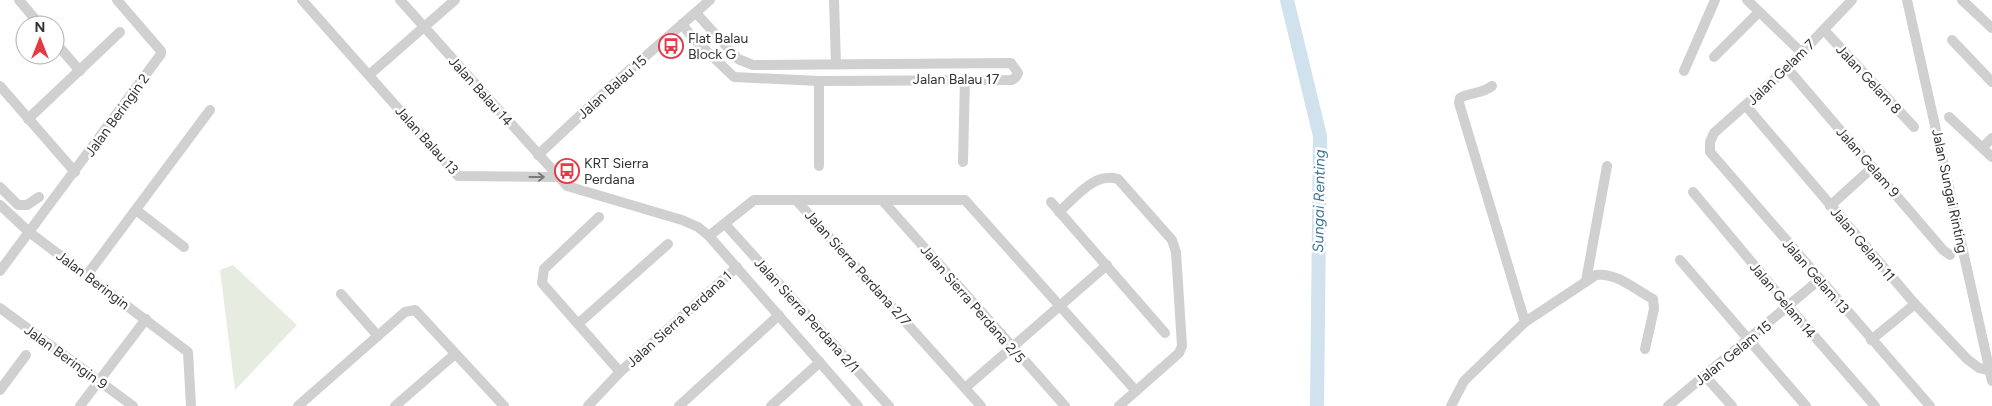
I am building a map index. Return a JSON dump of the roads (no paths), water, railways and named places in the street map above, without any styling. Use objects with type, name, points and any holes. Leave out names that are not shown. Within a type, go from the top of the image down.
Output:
[{"type":"street","points":[[19,0],[32,15]]},
{"type":"street","name":"Jalan Beringin 2","points":[[0,272],[161,54],[161,51],[116,0]]},
{"type":"street","name":"Jalan Balau 13","points":[[302,0],[458,176],[558,177]]},
{"type":"street","name":"Jalan Balau 14","points":[[400,0],[567,186],[577,191],[698,226],[737,267],[858,406]]},
{"type":"street","points":[[369,75],[454,0]]},
{"type":"street","name":"Jalan Balau 15","points":[[538,155],[710,0]]},
{"type":"street","points":[[834,0],[836,64]]},
{"type":"street","points":[[1684,71],[1716,0]]},
{"type":"street","points":[[1746,0],[1802,53]]},
{"type":"street","name":"Jalan Gelam 7","points":[[1710,142],[1714,133],[1787,68],[1852,0]]},
{"type":"street","name":"Jalan Sungai Rinting","points":[[1906,0],[1987,336],[1989,370],[1992,381]]},
{"type":"street","points":[[1962,0],[1992,28]]},
{"type":"street","points":[[1714,58],[1759,12]]},
{"type":"street","name":"Jalan Balau 17","points":[[682,24],[692,37],[734,77],[819,81],[1012,80],[1016,78],[1018,73],[1011,63],[753,65],[744,63],[696,13]]},
{"type":"street","name":"Jalan Gelam 8","points":[[1824,30],[1914,127]]},
{"type":"street","points":[[28,119],[120,32]]},
{"type":"street","points":[[1952,40],[1992,82]]},
{"type":"street","points":[[65,54],[80,71]]},
{"type":"street","name":"Jalan Gelam 9","points":[[1787,68],[1942,250],[1950,255]]},
{"type":"street","points":[[964,162],[965,79]]},
{"type":"street","points":[[819,81],[819,166]]},
{"type":"street","points":[[0,86],[75,172]]},
{"type":"street","points":[[1492,86],[1483,93],[1460,98],[1459,103],[1525,322]]},
{"type":"street","name":"Jalan Gelam 11","points":[[1746,106],[1915,304],[1967,359],[1979,368],[1989,370]]},
{"type":"street","points":[[87,275],[210,110]]},
{"type":"street","points":[[1950,117],[1992,157]]},
{"type":"street","points":[[1983,147],[1992,138]]},
{"type":"street","name":"Jalan Gelam 13","points":[[1710,142],[1710,152],[1930,406]]},
{"type":"street","points":[[1586,281],[1607,166]]},
{"type":"street","points":[[1830,206],[1873,167]]},
{"type":"street","points":[[1059,212],[1096,180],[1110,176],[1118,178],[1172,240],[1176,252],[1182,346],[1180,353],[1119,406]]},
{"type":"street","points":[[0,187],[18,205],[27,205],[39,197]]},
{"type":"street","name":"Jalan Gelam 14","points":[[1693,192],[1870,405]]},
{"type":"street","name":"Jalan Sierra Perdana 2/7","points":[[709,236],[754,200],[796,200],[981,406]]},
{"type":"street","points":[[796,200],[965,200],[1136,391]]},
{"type":"street","name":"Jalan Sierra Perdana 2/5","points":[[882,200],[1011,348],[1065,406]]},
{"type":"street","points":[[1050,202],[1165,333]]},
{"type":"street","name":"Jalan Beringin","points":[[0,205],[30,232],[188,352],[191,406]]},
{"type":"street","points":[[136,210],[184,247]]},
{"type":"street","points":[[599,217],[544,269],[542,283],[620,372]]},
{"type":"street","name":"Jalan Sierra Perdana 2/1","points":[[725,224],[889,406]]},
{"type":"street","points":[[579,323],[668,244]]},
{"type":"street","points":[[1680,260],[1806,406]]},
{"type":"street","points":[[965,388],[1107,265]]},
{"type":"street","name":"Jalan Sierra Perdana 1","points":[[588,406],[620,372],[737,267]]},
{"type":"street","points":[[1451,406],[1464,381],[1525,322],[1596,275],[1614,277],[1653,300],[1654,309],[1645,350]]},
{"type":"street","name":"Jalan Gelam 15","points":[[1668,406],[1789,307],[1819,280]]},
{"type":"street","points":[[341,294],[378,336]]},
{"type":"street","points":[[1871,340],[1915,304]]},
{"type":"street","name":"Jalan Beringin 9","points":[[0,308],[133,406]]},
{"type":"street","points":[[298,406],[405,312],[415,310],[498,404]]},
{"type":"street","points":[[679,406],[779,315]]},
{"type":"street","points":[[80,406],[146,320]]},
{"type":"street","points":[[395,406],[455,354]]},
{"type":"street","points":[[0,390],[26,355]]},
{"type":"street","points":[[771,406],[820,362]]},
{"type":"street","points":[[1705,376],[1732,406]]},
{"type":"waterway","name":"Sungai Renting","points":[[1287,0],[1320,136],[1317,406]]},
{"type":"place","name":"Flat Balau Block G","points":[[671,46]]},
{"type":"place","name":"KRT Sierra Perdana","points":[[567,171]]}]
